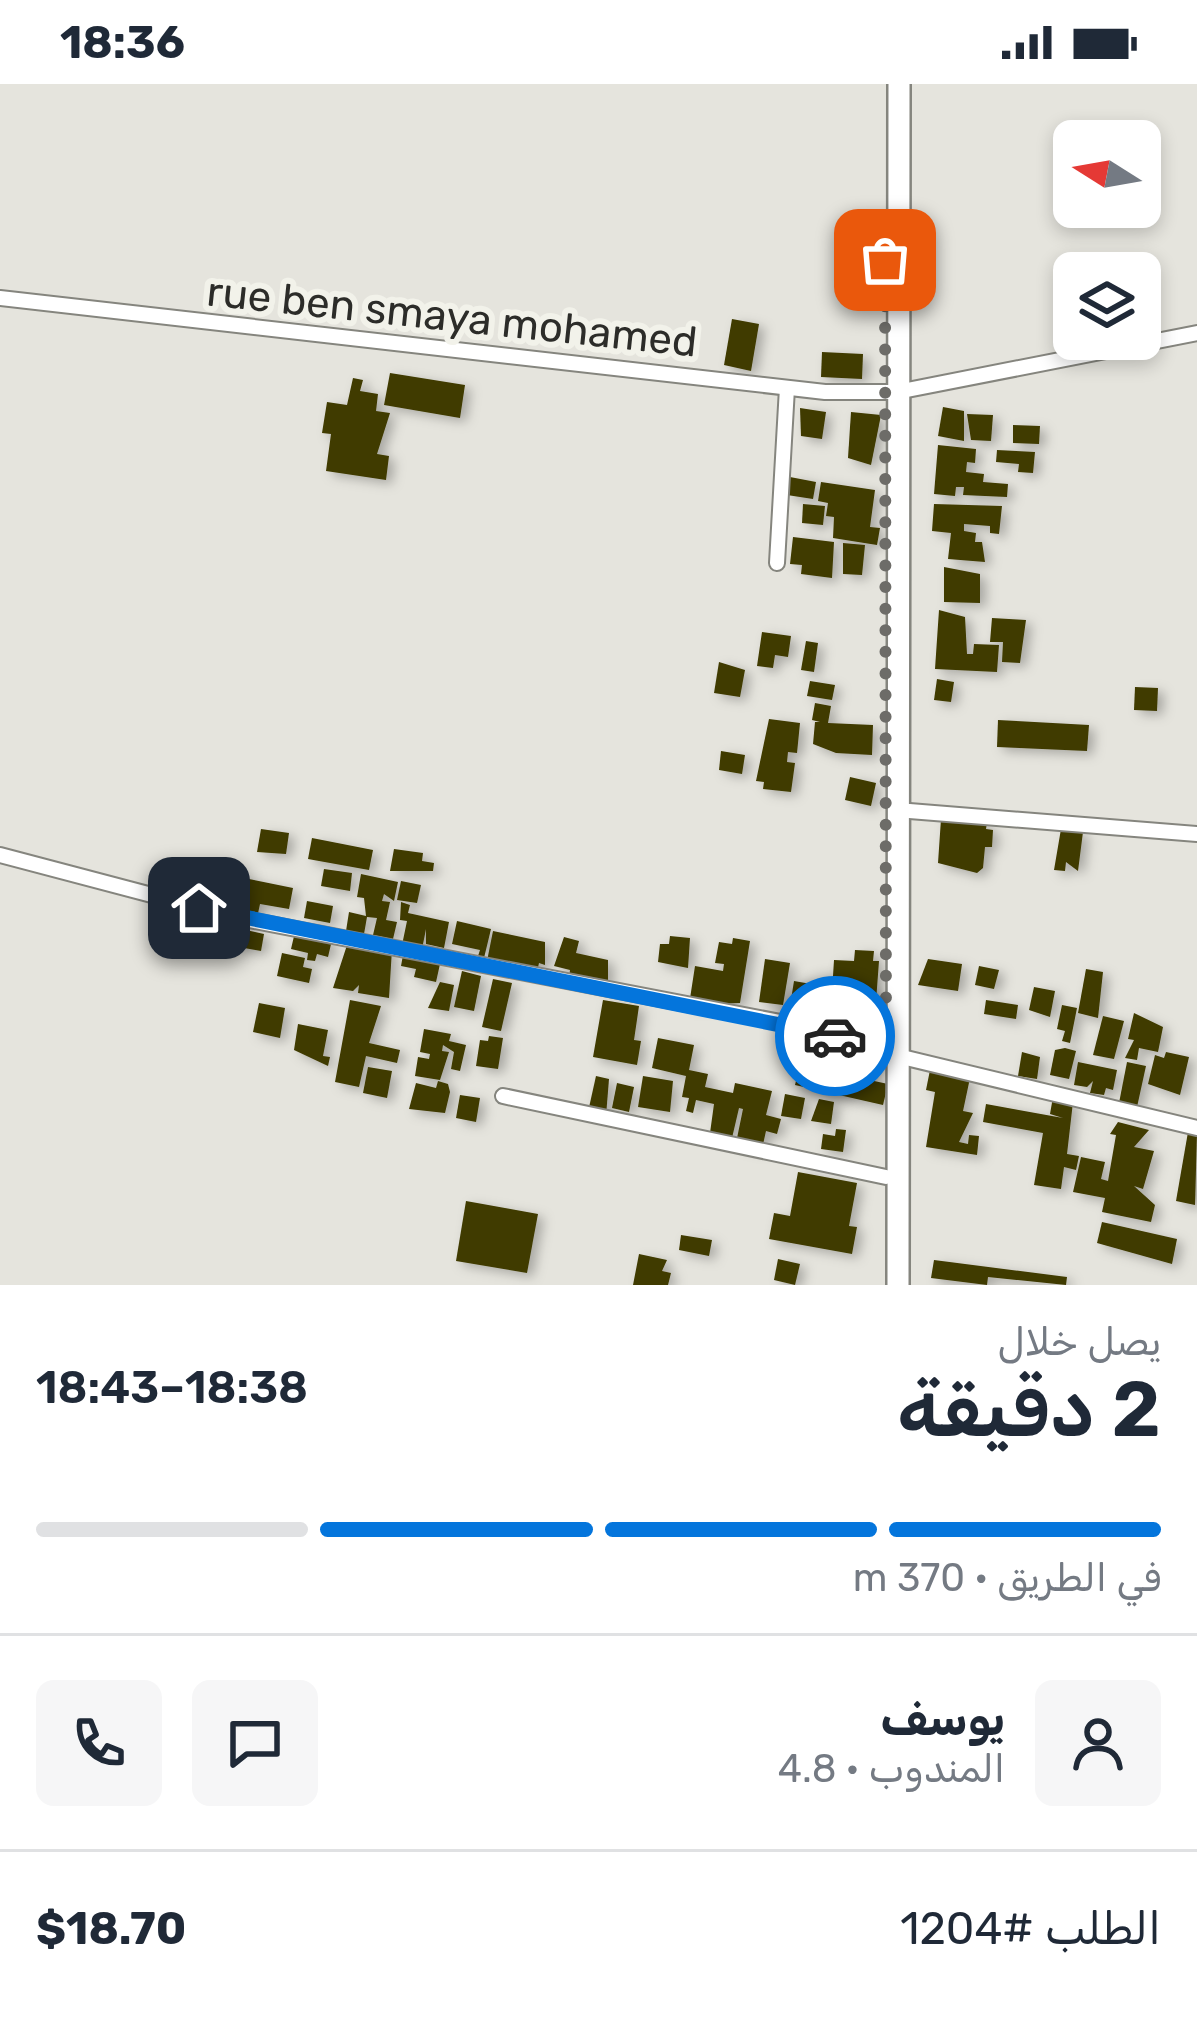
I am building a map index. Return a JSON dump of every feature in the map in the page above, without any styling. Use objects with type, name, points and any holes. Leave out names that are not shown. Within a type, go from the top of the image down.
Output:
[{"type":"highway","points":[[885,84],[897,810],[886,1285]]},
{"type":"highway","points":[[898,1285],[892,1052],[891,392],[899,84]]},
{"type":"street","name":"rue ben smaya mohamed","points":[[0,298],[787,388],[891,392],[1197,333]]},
{"type":"street","points":[[777,562],[787,388]]},
{"type":"street","points":[[897,810],[1197,834]]},
{"type":"street","points":[[0,855],[239,918],[827,1031],[848,1044],[1197,1127]]},
{"type":"street","points":[[503,1096],[886,1177]]},
{"type":"building","points":[[732,319],[759,324],[751,371],[724,365]]},
{"type":"building","points":[[822,352],[863,354],[862,379],[821,377]]},
{"type":"building","points":[[390,373],[465,385],[460,418],[384,405]]},
{"type":"building","points":[[353,378],[363,380],[360,391],[378,394],[376,411],[390,413],[377,454],[389,456],[386,480],[326,471],[331,434],[322,433],[327,402],[347,405]]},
{"type":"building","points":[[943,407],[964,411],[964,441],[938,436]]},
{"type":"building","points":[[800,408],[826,412],[822,439],[801,436]]},
{"type":"building","points":[[851,412],[881,415],[871,465],[848,458]]},
{"type":"building","points":[[967,414],[993,415],[991,441],[971,440]]},
{"type":"building","points":[[1013,425],[1040,426],[1039,444],[1013,443]]},
{"type":"building","points":[[938,445],[976,449],[975,463],[967,462],[966,472],[984,474],[983,482],[1008,484],[1007,497],[963,495],[964,487],[956,487],[955,496],[934,494]]},
{"type":"building","points":[[997,450],[1035,452],[1033,473],[1018,472],[1019,464],[996,462]]},
{"type":"building","points":[[790,477],[816,482],[813,499],[787,495]]},
{"type":"building","points":[[821,482],[875,490],[870,527],[880,528],[877,545],[833,538],[834,517],[826,516],[828,503],[818,501]]},
{"type":"building","points":[[803,504],[825,506],[823,525],[802,523]]},
{"type":"building","points":[[934,504],[1002,506],[999,534],[990,533],[990,526],[964,524],[964,531],[976,533],[975,542],[982,542],[985,562],[948,559],[951,533],[932,531]]},
{"type":"building","points":[[793,537],[834,542],[832,578],[801,574],[802,565],[790,564]]},
{"type":"building","points":[[843,543],[865,545],[862,575],[843,574]]},
{"type":"building","points":[[944,567],[980,574],[980,603],[944,602]]},
{"type":"building","points":[[939,610],[965,617],[967,654],[973,654],[974,644],[999,645],[997,672],[935,669]]},
{"type":"building","points":[[992,618],[1026,620],[1020,663],[1002,662],[1003,642],[990,642]]},
{"type":"building","points":[[762,632],[791,636],[788,657],[775,655],[773,668],[757,666]]},
{"type":"building","points":[[806,641],[818,643],[814,672],[801,670]]},
{"type":"building","points":[[719,662],[745,670],[740,697],[714,693]]},
{"type":"building","points":[[937,679],[954,682],[951,702],[934,700]]},
{"type":"building","points":[[810,681],[835,685],[832,700],[807,696]]},
{"type":"building","points":[[1135,687],[1158,688],[1157,711],[1134,710]]},
{"type":"building","points":[[815,703],[831,706],[828,723],[873,725],[872,755],[836,753],[813,744],[815,722],[820,722],[812,720]]},
{"type":"building","points":[[769,719],[800,723],[797,753],[788,752],[787,762],[795,763],[791,792],[763,789],[764,782],[756,781]]},
{"type":"building","points":[[998,720],[1089,725],[1087,751],[997,747]]},
{"type":"building","points":[[721,751],[745,755],[742,774],[719,770]]},
{"type":"building","points":[[850,777],[876,783],[871,806],[845,800]]},
{"type":"building","points":[[941,819],[987,823],[986,829],[993,830],[992,847],[985,847],[983,868],[977,873],[938,863]]},
{"type":"building","points":[[261,829],[289,833],[286,854],[257,852]]},
{"type":"building","points":[[1061,829],[1083,832],[1078,871],[1066,862],[1065,871],[1054,870]]},
{"type":"building","points":[[312,838],[373,850],[369,870],[308,859]]},
{"type":"building","points":[[394,849],[423,853],[422,861],[434,863],[433,871],[390,871]]},
{"type":"building","points":[[324,869],[352,873],[350,891],[321,886]]},
{"type":"building","points":[[361,874],[398,882],[394,901],[384,894],[382,901],[390,902],[386,920],[397,922],[393,939],[373,935],[377,918],[367,917],[364,934],[346,931],[349,912],[366,916],[364,898],[357,897]]},
{"type":"building","points":[[239,877],[293,888],[289,909],[260,904],[257,918],[237,914]]},
{"type":"building","points":[[401,881],[421,885],[417,903],[397,900]]},
{"type":"building","points":[[307,901],[333,906],[330,923],[304,918]]},
{"type":"building","points":[[401,902],[410,905],[408,913],[449,922],[444,948],[426,944],[426,929],[422,949],[402,945],[407,921],[400,920]]},
{"type":"building","points":[[457,921],[491,929],[484,958],[478,956],[480,950],[452,944]]},
{"type":"building","points":[[237,928],[264,934],[261,951],[233,946]]},
{"type":"building","points":[[493,931],[545,942],[545,965],[539,963],[537,972],[487,961]]},
{"type":"building","points":[[295,932],[332,940],[328,957],[317,954],[315,961],[307,960],[308,953],[291,949]]},
{"type":"building","points":[[670,936],[690,938],[688,968],[658,962],[660,944],[669,944]]},
{"type":"building","points":[[564,937],[579,941],[576,953],[608,960],[608,987],[569,978],[570,970],[554,966]]},
{"type":"building","points":[[733,938],[750,941],[740,1003],[689,1005],[695,966],[723,971],[724,964],[715,963],[719,942],[732,944]]},
{"type":"building","points":[[348,942],[392,949],[389,998],[358,993],[359,985],[353,991],[333,988]]},
{"type":"building","points":[[855,950],[874,951],[873,961],[879,961],[873,1042],[856,1041],[859,1005],[852,1004],[852,993],[832,992],[834,960],[854,961]]},
{"type":"building","points":[[282,953],[305,958],[303,967],[312,969],[309,983],[277,976]]},
{"type":"building","points":[[403,955],[440,964],[436,982],[414,977],[416,969],[401,966]]},
{"type":"building","points":[[765,959],[790,963],[783,1005],[759,1002]]},
{"type":"building","points":[[928,959],[962,964],[958,991],[918,985]]},
{"type":"building","points":[[979,966],[999,970],[994,989],[975,985]]},
{"type":"building","points":[[1086,969],[1103,972],[1098,1018],[1078,1013]]},
{"type":"building","points":[[462,971],[481,976],[474,1011],[454,1007]]},
{"type":"building","points":[[493,979],[512,983],[501,1031],[482,1027]]},
{"type":"building","points":[[794,981],[811,984],[806,1015],[789,1012]]},
{"type":"building","points":[[440,982],[454,985],[449,1011],[428,1008]]},
{"type":"building","points":[[1034,987],[1055,991],[1050,1017],[1029,1010]]},
{"type":"building","points":[[350,1000],[381,1006],[369,1043],[400,1050],[397,1063],[366,1056],[359,1087],[335,1082]]},
{"type":"building","points":[[603,1000],[639,1006],[634,1040],[641,1041],[637,1065],[593,1057]]},
{"type":"building","points":[[986,1000],[1018,1005],[1016,1019],[984,1014]]},
{"type":"building","points":[[259,1003],[285,1008],[280,1038],[253,1032]]},
{"type":"building","points":[[1062,1005],[1077,1008],[1070,1043],[1062,1041],[1065,1031],[1057,1029]]},
{"type":"building","points":[[1134,1013],[1163,1027],[1158,1052],[1139,1048],[1137,1060],[1125,1058],[1134,1040],[1128,1039]]},
{"type":"building","points":[[1103,1016],[1124,1021],[1114,1059],[1093,1055]]},
{"type":"building","points":[[298,1024],[328,1030],[323,1056],[330,1057],[328,1066],[294,1050]]},
{"type":"building","points":[[424,1029],[451,1034],[449,1041],[466,1045],[460,1071],[451,1069],[454,1052],[443,1045],[442,1051],[449,1052],[440,1080],[415,1076],[418,1057],[429,1059],[430,1054],[420,1052]]},
{"type":"building","points":[[489,1036],[503,1038],[498,1069],[476,1066],[480,1040],[488,1041]]},
{"type":"building","points":[[658,1038],[694,1045],[689,1070],[708,1074],[705,1087],[733,1093],[735,1083],[772,1091],[766,1115],[781,1119],[777,1134],[766,1131],[762,1149],[736,1143],[743,1109],[739,1108],[732,1138],[710,1133],[714,1104],[696,1100],[693,1113],[686,1111],[689,1098],[682,1097],[686,1076],[652,1068]]},
{"type":"building","points":[[1055,1050],[1076,1051],[1069,1079],[1050,1075]]},
{"type":"building","points":[[1022,1052],[1040,1057],[1037,1079],[1018,1076]]},
{"type":"building","points":[[1166,1052],[1189,1057],[1180,1095],[1148,1084],[1155,1055],[1164,1058]]},
{"type":"building","points":[[1078,1062],[1117,1070],[1113,1090],[1106,1088],[1104,1095],[1090,1093],[1093,1081],[1087,1087],[1074,1085]]},
{"type":"building","points":[[1127,1062],[1146,1066],[1137,1107],[1119,1103]]},
{"type":"building","points":[[800,1065],[888,1084],[883,1105],[795,1085]]},
{"type":"building","points":[[368,1067],[392,1071],[387,1098],[363,1093]]},
{"type":"building","points":[[930,1070],[970,1078],[963,1111],[973,1113],[959,1142],[968,1144],[969,1135],[979,1136],[977,1155],[926,1147],[935,1092],[926,1090]]},
{"type":"building","points":[[596,1076],[609,1079],[606,1116],[588,1112]]},
{"type":"building","points":[[643,1076],[673,1081],[670,1112],[638,1107]]},
{"type":"building","points":[[438,1081],[448,1084],[450,1092],[445,1113],[409,1109],[416,1083],[436,1088]]},
{"type":"building","points":[[617,1083],[634,1087],[629,1112],[612,1108]]},
{"type":"building","points":[[785,1094],[805,1098],[801,1119],[781,1116]]},
{"type":"building","points":[[460,1095],[480,1098],[476,1122],[456,1118]]},
{"type":"building","points":[[1053,1097],[1073,1102],[1067,1154],[1079,1156],[1076,1170],[1064,1167],[1061,1189],[1034,1185],[1043,1133],[983,1122],[986,1104],[1063,1118],[1050,1114]]},
{"type":"building","points":[[819,1099],[834,1102],[831,1124],[811,1121]]},
{"type":"building","points":[[1118,1122],[1149,1130],[1134,1147],[1154,1151],[1143,1189],[1134,1186],[1155,1205],[1151,1222],[1102,1212],[1105,1198],[1073,1192],[1081,1157],[1105,1162],[1101,1179],[1108,1181],[1116,1135],[1110,1134]]},
{"type":"building","points":[[836,1129],[846,1130],[843,1152],[821,1149],[823,1134],[835,1136]]},
{"type":"building","points":[[1188,1132],[1197,1134],[1195,1205],[1176,1201]]},
{"type":"building","points":[[798,1172],[857,1183],[849,1226],[857,1227],[852,1254],[769,1239],[774,1213],[790,1216]]},
{"type":"building","points":[[466,1201],[538,1214],[527,1273],[456,1261]]},
{"type":"building","points":[[1102,1222],[1177,1239],[1172,1264],[1097,1243]]},
{"type":"building","points":[[681,1235],[712,1240],[709,1256],[679,1250]]},
{"type":"building","points":[[639,1254],[667,1260],[662,1271],[671,1273],[668,1285],[633,1285]]},
{"type":"building","points":[[778,1259],[800,1264],[795,1285],[774,1280]]},
{"type":"building","points":[[934,1260],[1067,1277],[1066,1285],[988,1277],[987,1285],[931,1278]]},
{"type":"way so far","points":[[835,1036],[848,1044],[886,1052],[885,260]]},
{"type":"route","points":[[199,908],[835,1036]]}]
